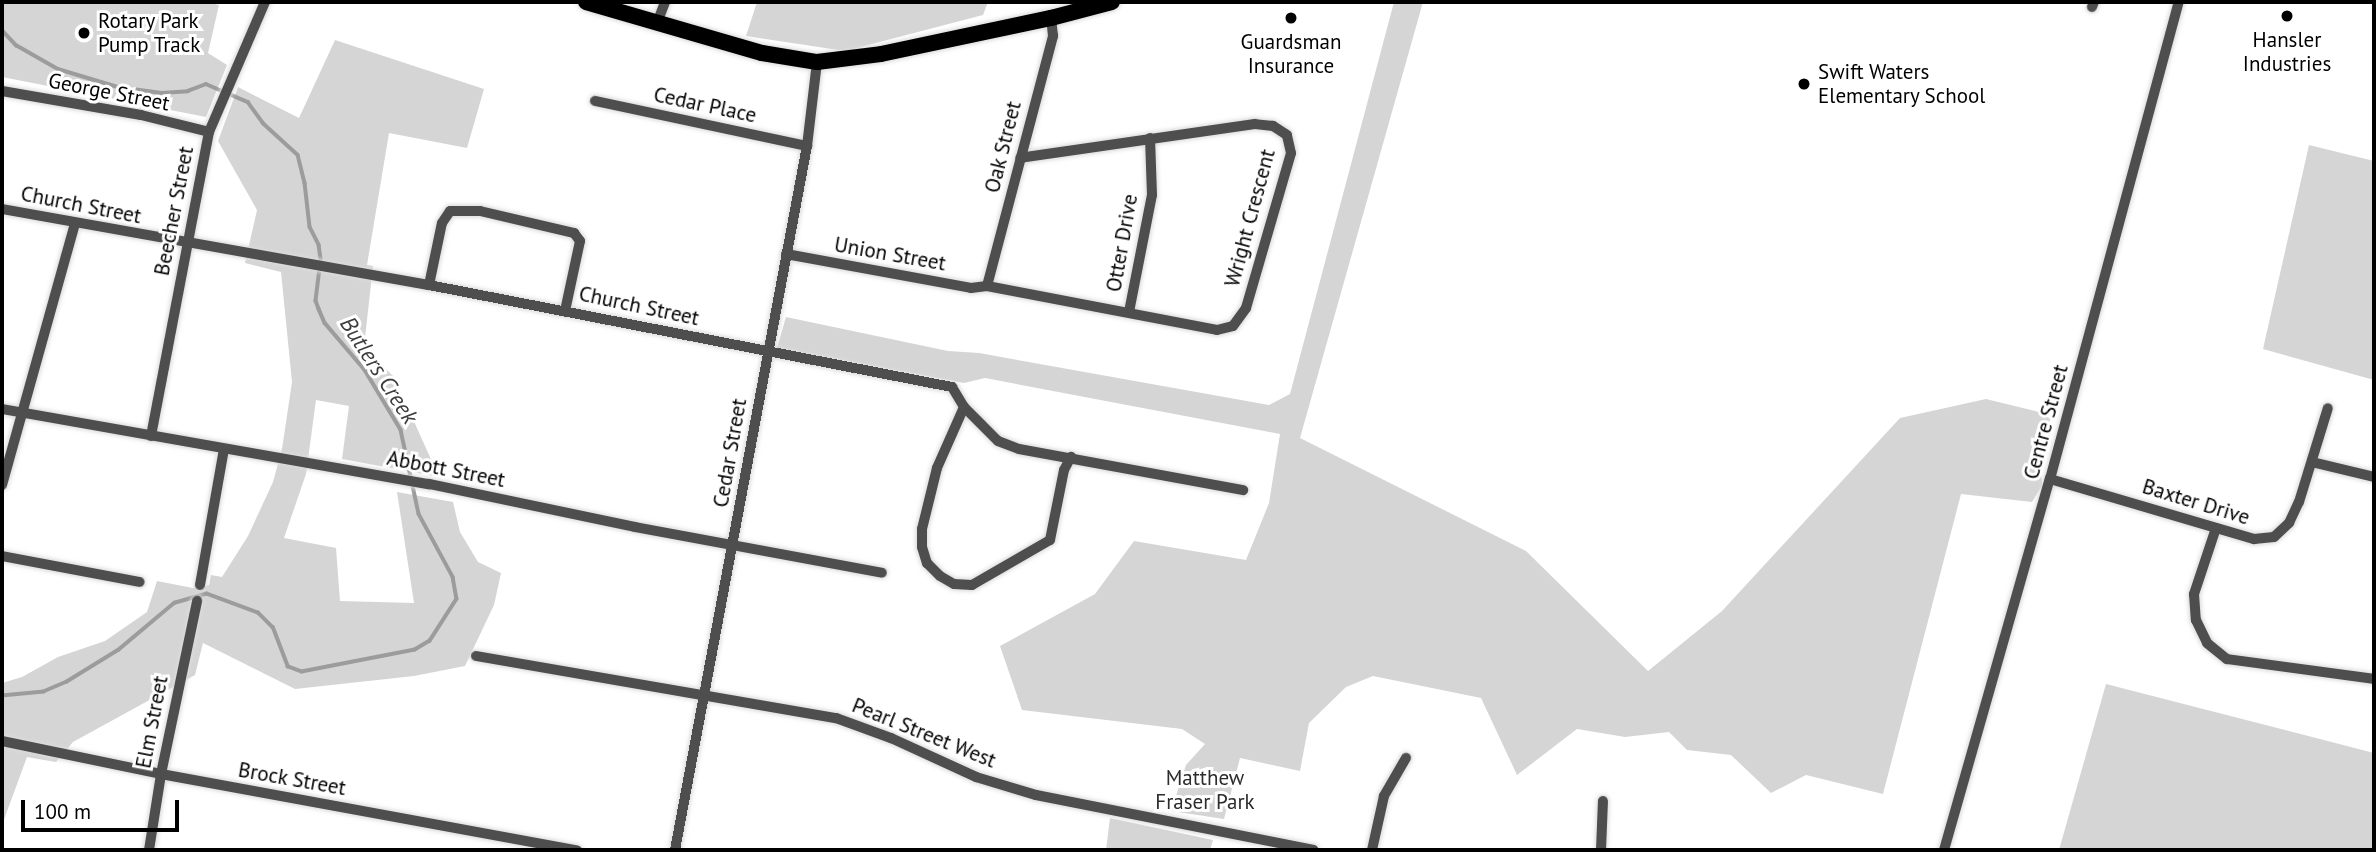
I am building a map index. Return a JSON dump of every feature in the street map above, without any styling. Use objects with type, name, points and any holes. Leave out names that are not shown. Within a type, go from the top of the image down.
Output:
[{"type":"main road","points":[[586,2],[762,53],[817,62],[881,54],[1051,18],[1112,2]]},
{"type":"street","name":"Beecher Street","points":[[151,436],[209,132],[220,100],[265,2]]},
{"type":"street","points":[[657,23],[665,2]]},
{"type":"street","name":"Centre Street","points":[[1944,850],[2050,479],[2179,2]]},
{"type":"street","name":"Oak Street","points":[[987,286],[1053,36],[1051,18]]},
{"type":"street","name":"Cedar Street","points":[[675,850],[807,146],[817,62]]},
{"type":"street","name":"George Street","points":[[2,91],[141,115],[209,132]]},
{"type":"street","name":"Cedar Place","points":[[595,101],[807,146]]},
{"type":"street","name":"Wright Crescent","points":[[987,286],[1217,330],[1233,326],[1246,308],[1292,153],[1287,135],[1273,127],[1255,124],[1020,158]]},
{"type":"street","name":"Otter Drive","points":[[1129,312],[1152,195],[1150,138]]},
{"type":"street","name":"Church Street","points":[[2,209],[429,285],[952,387],[964,407],[998,441],[1019,449],[1243,490]]},
{"type":"street","points":[[429,285],[443,223],[450,211],[480,211],[574,233],[580,241],[565,311]]},
{"type":"street","points":[[2,485],[75,223]]},
{"type":"street","name":"Union Street","points":[[786,254],[971,288],[987,286]]},
{"type":"street","points":[[964,407],[937,468],[922,529],[922,547],[927,564],[954,584],[972,584],[1050,540],[1065,470],[1071,457]]},
{"type":"street","name":"Baxter Drive","points":[[2050,479],[2254,539],[2274,537],[2294,512],[2328,408]]},
{"type":"street","name":"Abbott Street","points":[[2,409],[429,484],[881,573]]},
{"type":"street","points":[[200,585],[224,449]]},
{"type":"street","points":[[2312,462],[2374,477]]},
{"type":"street","points":[[2216,528],[2194,594],[2196,620],[2207,643],[2227,659],[2374,679]]},
{"type":"street","points":[[2,556],[140,582]]},
{"type":"street","name":"Elm Street","points":[[149,850],[160,774],[197,601]]},
{"type":"street","name":"Pearl Street West","points":[[476,656],[836,718],[891,738],[976,777],[1036,796],[1314,850]]},
{"type":"street","name":"Brock Street","points":[[2,741],[160,774],[577,850]]},
{"type":"street","points":[[1372,850],[1384,796],[1406,758]]},
{"type":"street","points":[[1601,850],[1603,801]]},
{"type":"green space","points":[[2,2],[208,2],[219,5],[208,53],[227,65],[206,117],[2,77]]},
{"type":"green space","points":[[757,2],[988,2],[983,15],[845,51],[746,36]]},
{"type":"green space","name":"Matthew Fraser Park","points":[[1394,2],[1423,2],[1300,438],[1526,551],[1648,671],[1722,611],[1900,418],[1986,399],[2051,415],[2041,462],[2042,486],[2032,502],[1961,494],[1883,794],[1806,775],[1771,793],[1731,755],[1687,750],[1669,732],[1625,737],[1577,729],[1517,775],[1481,698],[1373,676],[1346,687],[1309,723],[1300,771],[1240,758],[1224,819],[1171,811],[1186,765],[1205,744],[1182,729],[1022,710],[1000,646],[1095,594],[1134,541],[1246,560],[1269,503],[1280,434],[985,378],[964,383],[777,348],[786,317],[948,351],[979,353],[1269,405],[1290,394]]},
{"type":"green space","points":[[335,40],[484,89],[467,148],[389,133],[367,265],[373,266],[364,347],[394,377],[439,477],[342,459],[349,406],[316,400],[306,474],[284,538],[336,548],[340,601],[414,603],[397,492],[453,502],[460,532],[478,562],[501,573],[494,605],[465,666],[414,676],[295,689],[203,643],[195,675],[73,742],[56,762],[27,757],[2,825],[2,683],[22,677],[58,657],[105,641],[147,612],[157,581],[193,588],[209,585],[211,575],[222,577],[248,536],[273,482],[282,449],[292,382],[281,272],[245,263],[257,210],[218,141],[238,87],[299,118]]},
{"type":"green space","points":[[2309,145],[2374,161],[2374,380],[2263,349]]},
{"type":"green space","points":[[2106,684],[2374,753],[2374,850],[2059,850]]},
{"type":"green space","points":[[1110,818],[1213,840],[1210,850],[1106,850]]},
{"type":"waterway","name":"Butlers Creek","points":[[2,30],[16,45],[58,69],[118,87],[162,93],[188,91],[206,84],[248,102],[263,123],[298,155],[305,183],[310,227],[319,245],[321,260],[316,301],[325,323],[365,370],[401,430],[419,514],[453,577],[457,599],[430,641],[415,650],[302,672],[288,667],[273,628],[258,613],[207,594],[175,603],[119,650],[67,682],[44,692],[2,696]]},
{"type":"place","name":"Hansler Industries","points":[[2287,16]]},
{"type":"place","name":"Guardsman Insurance","points":[[1291,18]]},
{"type":"place","name":"Rotary Park Pump Track","points":[[84,33]]},
{"type":"place","name":"Swift Waters Elementary School","points":[[1804,84]]}]
